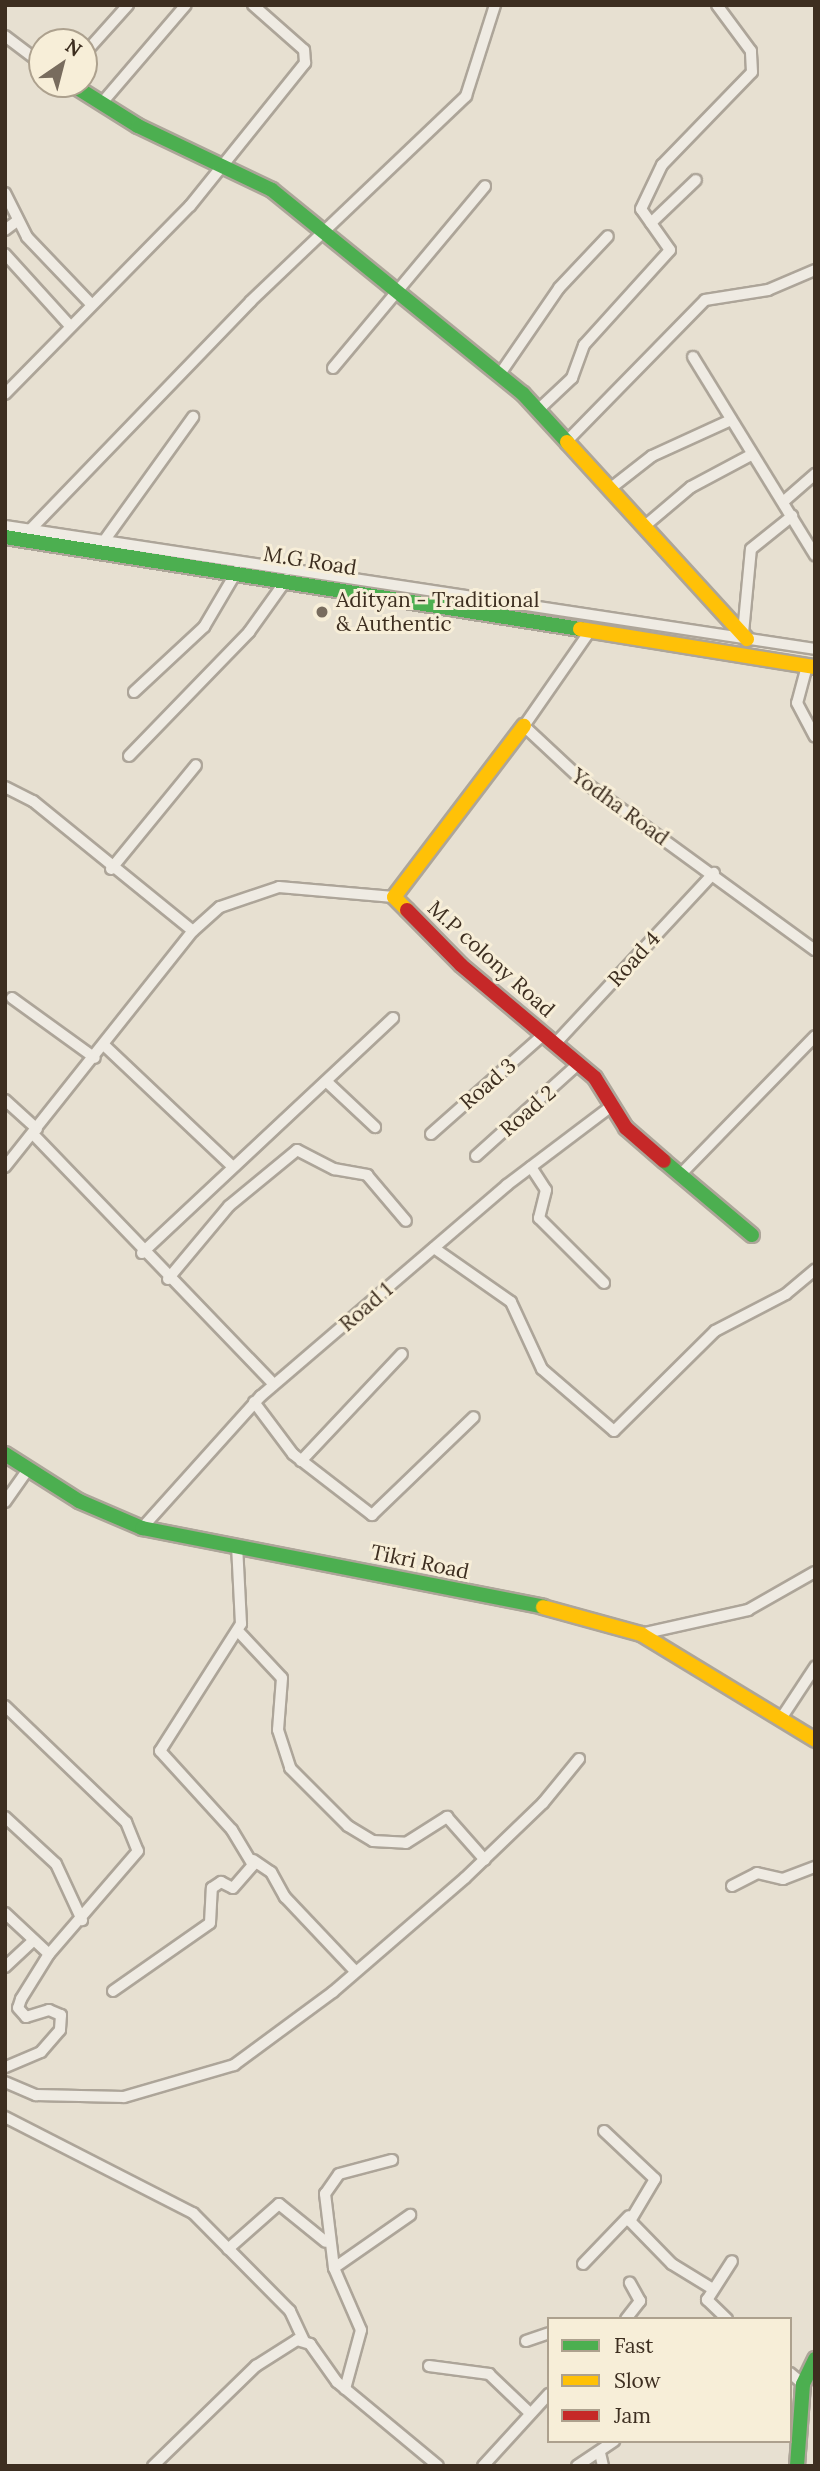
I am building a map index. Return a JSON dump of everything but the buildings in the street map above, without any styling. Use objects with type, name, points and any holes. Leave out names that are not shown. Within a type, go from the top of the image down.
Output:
[{"type":"street","points":[[98,38],[128,5]]},
{"type":"street","points":[[101,104],[186,5]]},
{"type":"street","points":[[5,394],[190,206],[219,165],[307,57],[253,5]]},
{"type":"street","points":[[30,530],[325,231],[466,96],[495,5]]},
{"type":"street","points":[[538,410],[572,378],[588,340],[670,250],[641,209],[663,165],[754,65],[716,5]]},
{"type":"street","points":[[5,36],[28,53]]},
{"type":"street","points":[[92,98],[272,190],[398,289],[500,374],[538,410],[745,636]]},
{"type":"street","points":[[651,223],[696,180]]},
{"type":"street","points":[[332,368],[485,186]]},
{"type":"street","points":[[5,193],[17,221],[91,304]]},
{"type":"street","points":[[5,230],[17,221]]},
{"type":"street","points":[[500,374],[559,288],[608,236]]},
{"type":"street","points":[[5,254],[70,326]]},
{"type":"street","points":[[567,441],[705,300],[768,290],[815,270]]},
{"type":"street","points":[[693,357],[815,555]]},
{"type":"street","points":[[104,541],[193,417]]},
{"type":"street","points":[[611,488],[652,456],[731,420]]},
{"type":"street","points":[[646,525],[691,486],[751,455]]},
{"type":"street","points":[[783,502],[815,474]]},
{"type":"street","points":[[745,636],[751,549],[792,516]]},
{"type":"street","name":"M.G Road","points":[[5,526],[104,541],[237,571],[811,666]]},
{"type":"street","name":"M.G Road","points":[[5,537],[201,561],[813,646]]},
{"type":"street","points":[[134,692],[204,627],[237,571]]},
{"type":"street","points":[[130,756],[249,632],[287,578]]},
{"type":"street","points":[[5,1167],[105,1046],[193,931],[220,907],[256,890],[394,897],[524,726],[590,631]]},
{"type":"street","points":[[811,666],[797,704],[815,737]]},
{"type":"street","name":"Yodha Road","points":[[524,726],[583,781],[714,873],[815,950]]},
{"type":"street","points":[[111,869],[196,765]]},
{"type":"street","points":[[5,787],[33,801],[111,869],[193,931]]},
{"type":"street","name":"Road 4","points":[[549,1039],[714,873]]},
{"type":"street","name":"M.P colony Road","points":[[394,897],[461,965],[602,1087],[610,1107],[680,1175],[752,1235]]},
{"type":"street","points":[[12,998],[94,1058]]},
{"type":"street","points":[[142,1253],[231,1165],[327,1082],[393,1018]]},
{"type":"street","points":[[680,1175],[815,1035]]},
{"type":"street","name":"Road 3","points":[[431,1134],[549,1039]]},
{"type":"street","points":[[105,1046],[231,1165]]},
{"type":"street","name":"Road 2","points":[[476,1156],[578,1064]]},
{"type":"street","points":[[327,1082],[374,1127]]},
{"type":"street","points":[[5,1100],[142,1253],[274,1384]]},
{"type":"street","name":"Road 1","points":[[142,1528],[254,1402],[274,1384],[531,1167],[610,1107]]},
{"type":"street","points":[[168,1279],[229,1206],[297,1150],[334,1169],[367,1175],[406,1221]]},
{"type":"street","points":[[531,1167],[546,1189],[539,1218],[604,1283]]},
{"type":"street","points":[[434,1248],[511,1302],[542,1368],[614,1431],[708,1336],[753,1312],[815,1270]]},
{"type":"street","points":[[301,1461],[402,1354]]},
{"type":"street","points":[[254,1402],[301,1461],[372,1515],[474,1416]]},
{"type":"street","name":"Tikri Road","points":[[5,1454],[79,1502],[142,1528],[559,1610],[641,1634],[815,1740]]},
{"type":"street","points":[[5,1502],[29,1468]]},
{"type":"street","points":[[237,1546],[243,1615],[238,1631],[160,1751],[253,1860],[271,1872],[285,1897],[355,1971]]},
{"type":"street","points":[[641,1634],[748,1610],[815,1572]]},
{"type":"street","points":[[238,1631],[282,1678],[278,1730],[290,1768],[348,1826],[373,1842],[406,1843],[447,1817],[485,1860]]},
{"type":"street","points":[[780,1720],[815,1667]]},
{"type":"street","points":[[5,1706],[137,1839],[132,1864],[50,1954],[18,2008],[32,2018],[54,2010],[63,2023],[41,2052],[5,2067]]},
{"type":"street","points":[[5,2082],[36,2095],[113,2097],[202,2077],[240,2062],[355,1971],[485,1860],[579,1759]]},
{"type":"street","points":[[5,1817],[56,1864],[82,1920]]},
{"type":"street","points":[[113,1991],[210,1923],[212,1888],[220,1882],[233,1888],[253,1860]]},
{"type":"street","points":[[732,1886],[757,1872],[783,1879],[815,1867]]},
{"type":"street","points":[[5,1913],[50,1954]]},
{"type":"street","points":[[5,1967],[33,1941]]},
{"type":"street","points":[[5,2117],[167,2196],[228,2249],[290,2311],[304,2341],[345,2389],[438,2466]]},
{"type":"street","points":[[583,2263],[629,2216],[655,2179],[604,2131]]},
{"type":"street","points":[[345,2389],[361,2330],[334,2268],[327,2242],[329,2183],[351,2169],[392,2160]]},
{"type":"street","points":[[228,2249],[279,2204],[327,2242]]},
{"type":"street","points":[[334,2268],[410,2215]]},
{"type":"street","points":[[629,2216],[672,2264],[711,2288]]},
{"type":"street","points":[[725,2317],[709,2304],[711,2288],[732,2261]]},
{"type":"street","points":[[628,2317],[640,2301],[630,2283]]},
{"type":"street","points":[[526,2341],[547,2334]]},
{"type":"street","points":[[153,2466],[256,2366],[291,2342],[304,2341]]},
{"type":"street","points":[[797,2466],[803,2384],[815,2359]]},
{"type":"street","points":[[429,2366],[489,2374],[530,2413]]},
{"type":"street","points":[[792,2375],[803,2384]]},
{"type":"street","points":[[483,2466],[547,2396]]},
{"type":"street","points":[[577,2466],[612,2443]]},
{"type":"street","points":[[600,2453],[603,2466]]},
{"type":"traffic: fast","points":[[93,98],[138,126],[272,190],[523,394],[567,442]]},
{"type":"traffic: fast","points":[[5,537],[580,629]]},
{"type":"traffic: fast","points":[[664,1161],[752,1235]]},
{"type":"traffic: fast","points":[[5,1454],[79,1501],[142,1528],[543,1607]]},
{"type":"traffic: fast","points":[[797,2466],[803,2384],[815,2359]]},
{"type":"traffic: slow","points":[[567,442],[747,639]]},
{"type":"traffic: slow","points":[[580,629],[815,667]]},
{"type":"traffic: slow","points":[[407,910],[394,897],[524,726]]},
{"type":"traffic: slow","points":[[543,1607],[641,1634],[815,1740]]},
{"type":"traffic: jam","points":[[407,910],[461,965],[595,1078],[626,1128],[664,1161]]},
{"type":"place","name":"Adityan - Traditional & Authentic","points":[[322,612]]}]
